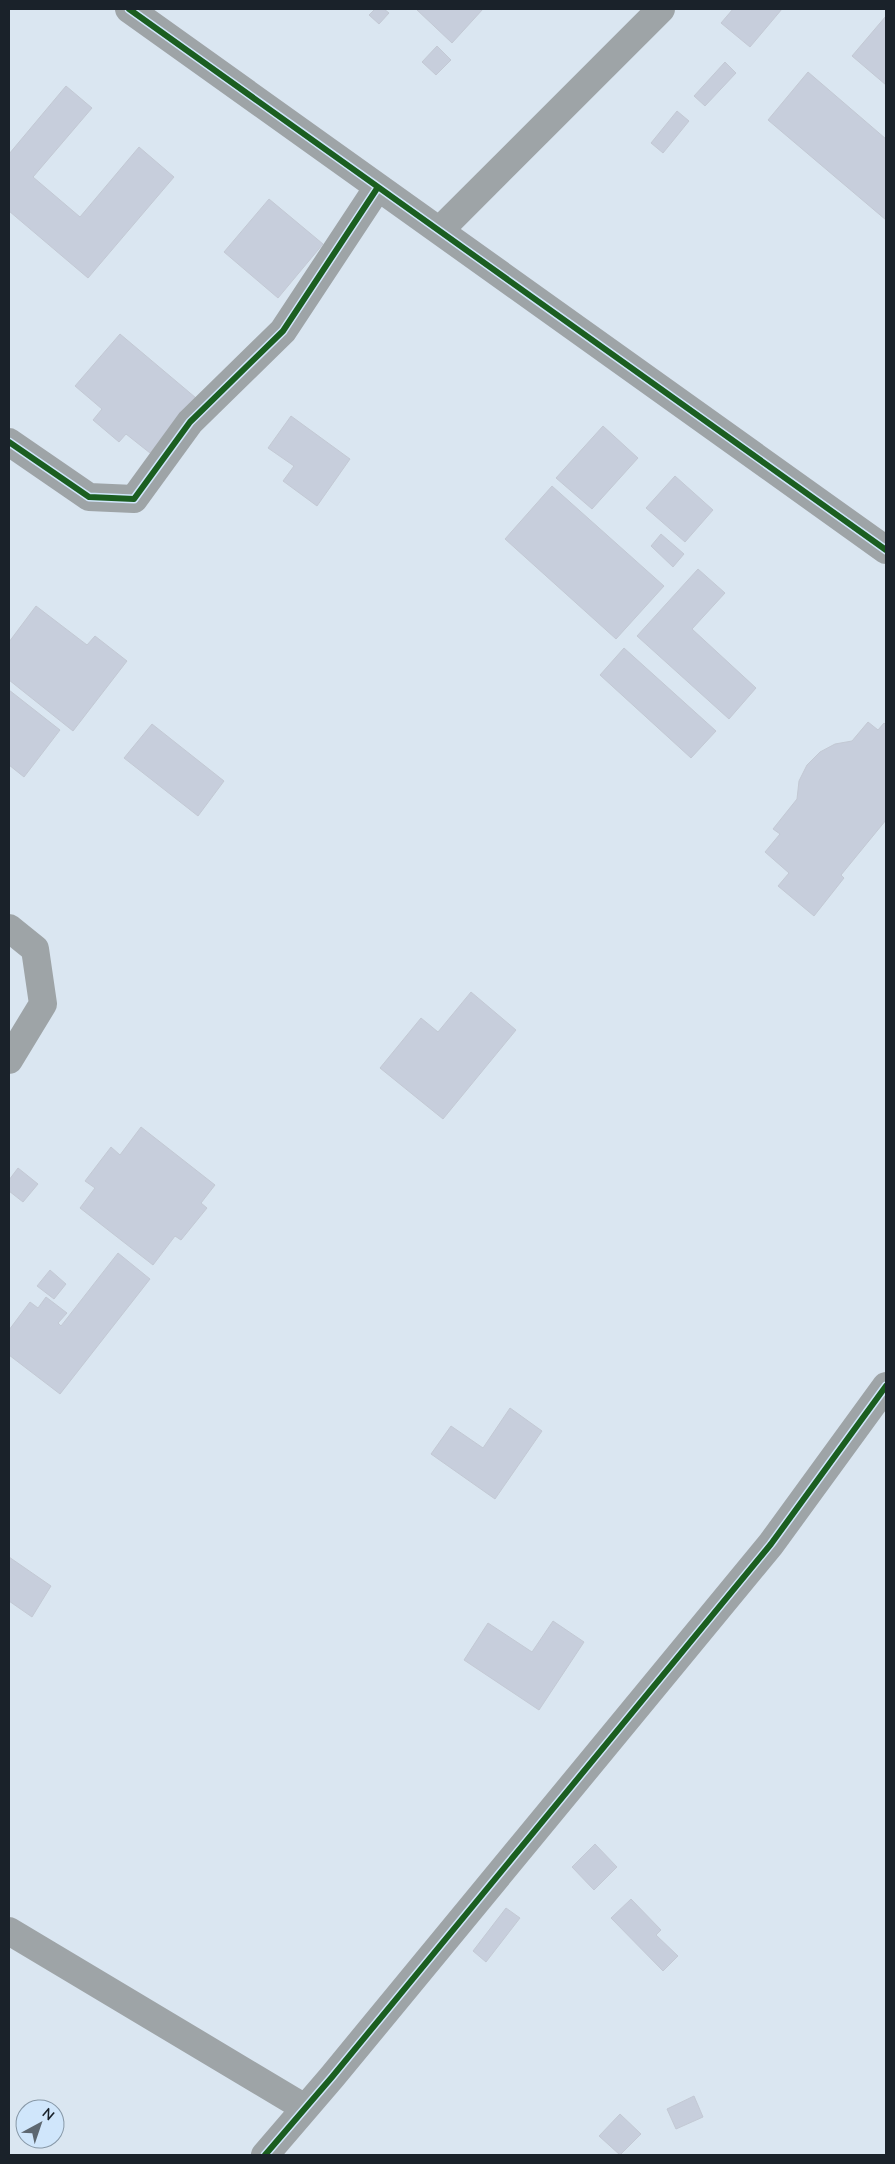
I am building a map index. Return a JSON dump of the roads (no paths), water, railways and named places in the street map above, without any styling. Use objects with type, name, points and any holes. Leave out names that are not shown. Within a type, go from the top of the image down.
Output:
[{"type":"street","points":[[129,9],[886,550]]},
{"type":"street","points":[[440,230],[661,9]]},
{"type":"street","points":[[9,442],[89,497],[134,499],[190,422],[283,331],[378,187]]},
{"type":"street","points":[[9,928],[35,948],[43,1004],[9,1060]]},
{"type":"street","points":[[265,2155],[771,1544],[886,1386]]},
{"type":"street","points":[[9,1931],[305,2108]]}]
